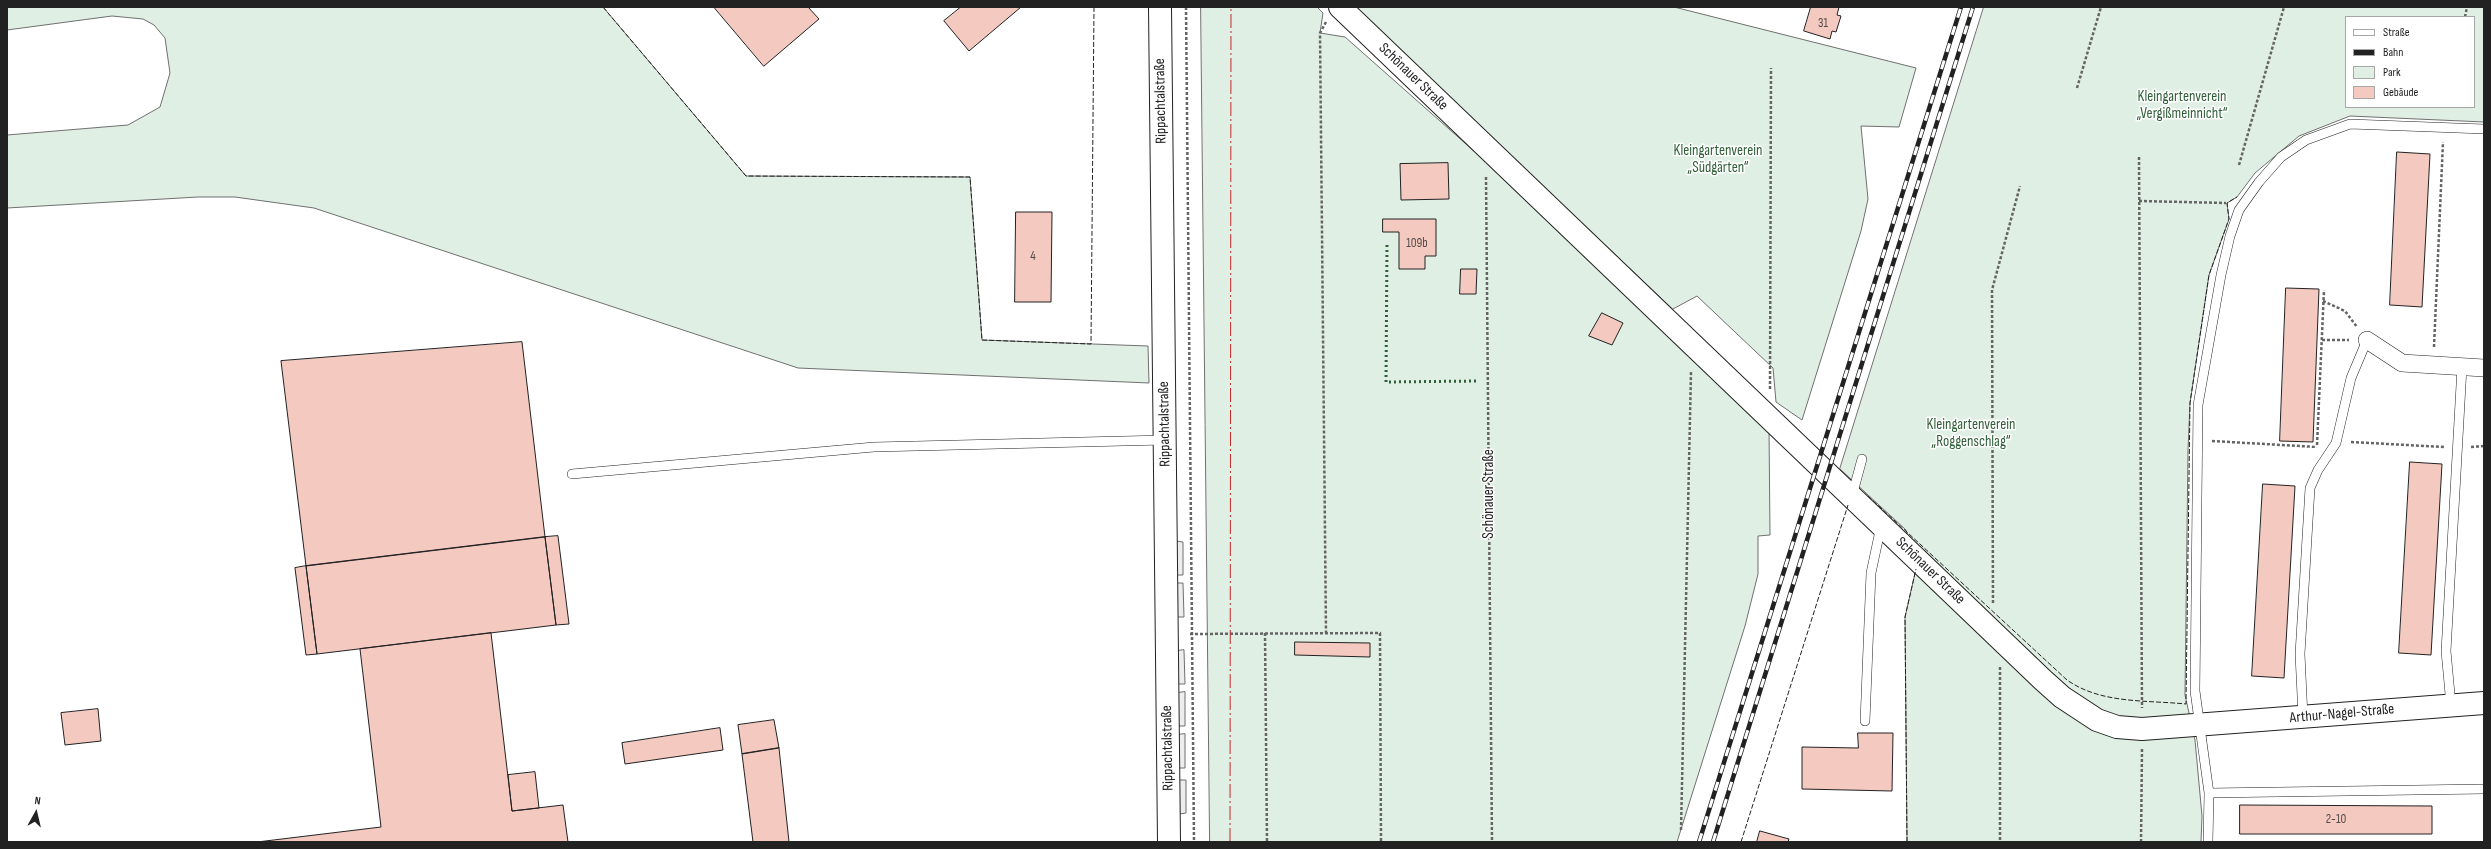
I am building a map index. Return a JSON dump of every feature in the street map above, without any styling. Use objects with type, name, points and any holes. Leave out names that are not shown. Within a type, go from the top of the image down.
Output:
[{"type":"street","name":"Rippachtalstraße","points":[[1160,7],[1169,842]]},
{"type":"street","name":"Schönauer Straße","points":[[1333,14],[1486,146],[2062,697],[2096,720],[2117,727],[2142,729],[2200,726]]},
{"type":"street","points":[[2367,340],[2402,363],[2484,368]]},
{"type":"street","name":"Arthur-Nagel-Straße","points":[[2200,726],[2484,703]]},
{"type":"lane","points":[[2208,842],[2208,793],[2195,691],[2198,405],[2221,275],[2230,236],[2239,210],[2259,182],[2281,156],[2306,140],[2350,124],[2484,129]]},
{"type":"lane","points":[[2303,717],[2300,654],[2310,488],[2318,470],[2336,443],[2351,378],[2367,340]]},
{"type":"lane","points":[[2451,705],[2446,651],[2462,367]]},
{"type":"lane","points":[[572,474],[874,448],[1165,440]]},
{"type":"lane","points":[[1852,496],[1862,459]]},
{"type":"lane","points":[[1865,721],[1871,573],[1882,525]]},
{"type":"lane","points":[[2208,793],[2484,789]]},
{"type":"path","points":[[1186,7],[1190,634],[1194,842]]},
{"type":"path","points":[[2077,88],[2102,7]]},
{"type":"path","points":[[2239,165],[2284,7]]},
{"type":"path","points":[[1326,633],[1320,33],[1333,14]]},
{"type":"path","points":[[1770,418],[1771,68]]},
{"type":"path","points":[[2433,365],[2444,128]]},
{"type":"path","name":"Schönauer Straße","points":[[1486,146],[1492,842]]},
{"type":"path","points":[[2138,157],[2142,729],[2141,842]]},
{"type":"path","points":[[2000,842],[2000,664],[1992,290],[2020,186]]},
{"type":"path","points":[[2139,201],[2227,203],[2239,210]]},
{"type":"path","points":[[2316,447],[2324,290]]},
{"type":"path","points":[[2323,301],[2345,311],[2367,340]]},
{"type":"path","points":[[2322,340],[2367,340]]},
{"type":"path","points":[[1681,830],[1692,344]]},
{"type":"path","points":[[1265,633],[1266,842]]},
{"type":"path","points":[[1190,634],[1380,633],[1381,842]]},
{"type":"green space","points":[[7,7],[603,7],[746,176],[970,177],[982,340],[1148,346],[1149,383],[798,368],[314,208],[235,197],[198,197],[7,208],[7,135],[128,125],[160,107],[170,73],[165,38],[154,25],[143,19],[112,16],[7,30]]},
{"type":"green space","points":[[1201,7],[1317,7],[1323,13],[1320,33],[1345,37],[1492,167],[1769,429],[1770,535],[1758,536],[1758,574],[1745,626],[1677,842],[1210,842]]},
{"type":"green space","name":"Kleingartenverein „Südgärten“","points":[[1355,7],[1674,7],[1916,68],[1899,127],[1861,126],[1868,199],[1861,231],[1802,420],[1776,402],[1773,368],[1697,296],[1673,309]]},
{"type":"green space","points":[[1984,7],[2484,7],[2484,122],[2350,116],[2299,136],[2255,173],[2237,197],[2227,203],[2229,219],[2209,275],[2190,403],[2188,450],[2185,695],[2195,740],[2202,816],[2201,842],[1907,842],[1905,617],[1916,569],[1906,530],[1840,469]]},
{"type":"shaded area","points":[[1175,541],[1183,542],[1183,575],[1176,575]]},
{"type":"shaded area","points":[[1176,583],[1183,583],[1184,617],[1176,617]]},
{"type":"shaded area","points":[[1184,650],[1185,684],[1177,684],[1177,651]]},
{"type":"shaded area","points":[[1185,692],[1185,726],[1178,726],[1177,693]]},
{"type":"shaded area","points":[[1185,734],[1185,768],[1178,768],[1177,735]]},
{"type":"shaded area","points":[[1178,780],[1186,780],[1186,813],[1179,814]]},
{"type":"building","points":[[714,7],[808,7],[819,19],[764,66]]},
{"type":"building","points":[[961,7],[1021,7],[969,51],[944,21]]},
{"type":"building","points":[[1811,7],[1839,7],[1837,15],[1841,16],[1836,32],[1832,31],[1830,39],[1804,31]]},
{"type":"building","points":[[2397,152],[2430,154],[2422,307],[2390,305]]},
{"type":"building","points":[[1448,163],[1449,199],[1401,200],[1400,164]]},
{"type":"building","points":[[1016,212],[1052,212],[1051,302],[1015,302]]},
{"type":"building","points":[[1383,219],[1436,219],[1436,256],[1425,256],[1425,269],[1399,269],[1399,232],[1383,232]]},
{"type":"building","points":[[1461,269],[1477,269],[1476,294],[1460,294]]},
{"type":"building","points":[[2286,288],[2319,289],[2313,442],[2280,441]]},
{"type":"building","points":[[1602,313],[1623,323],[1612,345],[1589,336]]},
{"type":"building","points":[[522,342],[545,537],[306,566],[281,361]]},
{"type":"building","points":[[2410,462],[2442,464],[2431,655],[2399,653]]},
{"type":"building","points":[[2263,484],[2295,486],[2284,678],[2252,676]]},
{"type":"building","points":[[558,536],[569,624],[556,625],[545,537]]},
{"type":"building","points":[[545,537],[556,625],[317,654],[306,566]]},
{"type":"building","points":[[306,566],[317,654],[306,655],[295,568]]},
{"type":"building","points":[[491,633],[512,811],[563,805],[568,842],[257,842],[381,827],[360,649]]},
{"type":"building","points":[[1295,642],[1370,643],[1370,657],[1295,655]]},
{"type":"building","points":[[98,709],[101,741],[65,745],[61,713]]},
{"type":"building","points":[[774,720],[779,748],[742,754],[738,725]]},
{"type":"building","points":[[720,728],[723,750],[625,764],[622,743]]},
{"type":"building","points":[[1858,733],[1893,733],[1892,791],[1802,789],[1802,747],[1858,748]]},
{"type":"building","points":[[779,748],[789,842],[753,842],[742,754]]},
{"type":"building","points":[[535,772],[539,808],[512,811],[508,775]]},
{"type":"building","points":[[2240,805],[2432,806],[2432,834],[2240,834]]},
{"type":"building","points":[[1760,831],[1789,839],[1788,842],[1757,842]]},
{"type":"railway","points":[[1699,842],[1961,7]]},
{"type":"railway","points":[[1713,842],[1973,7]]},
{"type":"hedge","points":[[1387,245],[1386,382],[1478,381]]},
{"type":"fence","points":[[603,7],[746,176],[970,177],[982,340],[1091,344],[1094,7]]},
{"type":"fence","points":[[1868,496],[2067,680],[2080,688],[2109,697],[2124,700],[2186,704],[2190,403],[2209,275],[2229,219],[2227,203],[2237,197]]},
{"type":"fence","points":[[1741,842],[1848,505]]},
{"type":"fence","points":[[1907,842],[1905,617],[1916,569]]},
{"type":"power","points":[[1230,842],[1231,7]]},
{"type":"park label","name":"Kleingartenverein „Vergißmeinnicht“","points":[[2182,106]]},
{"type":"park label","name":"Kleingartenverein „Roggenschlag“","points":[[1971,434]]}]
